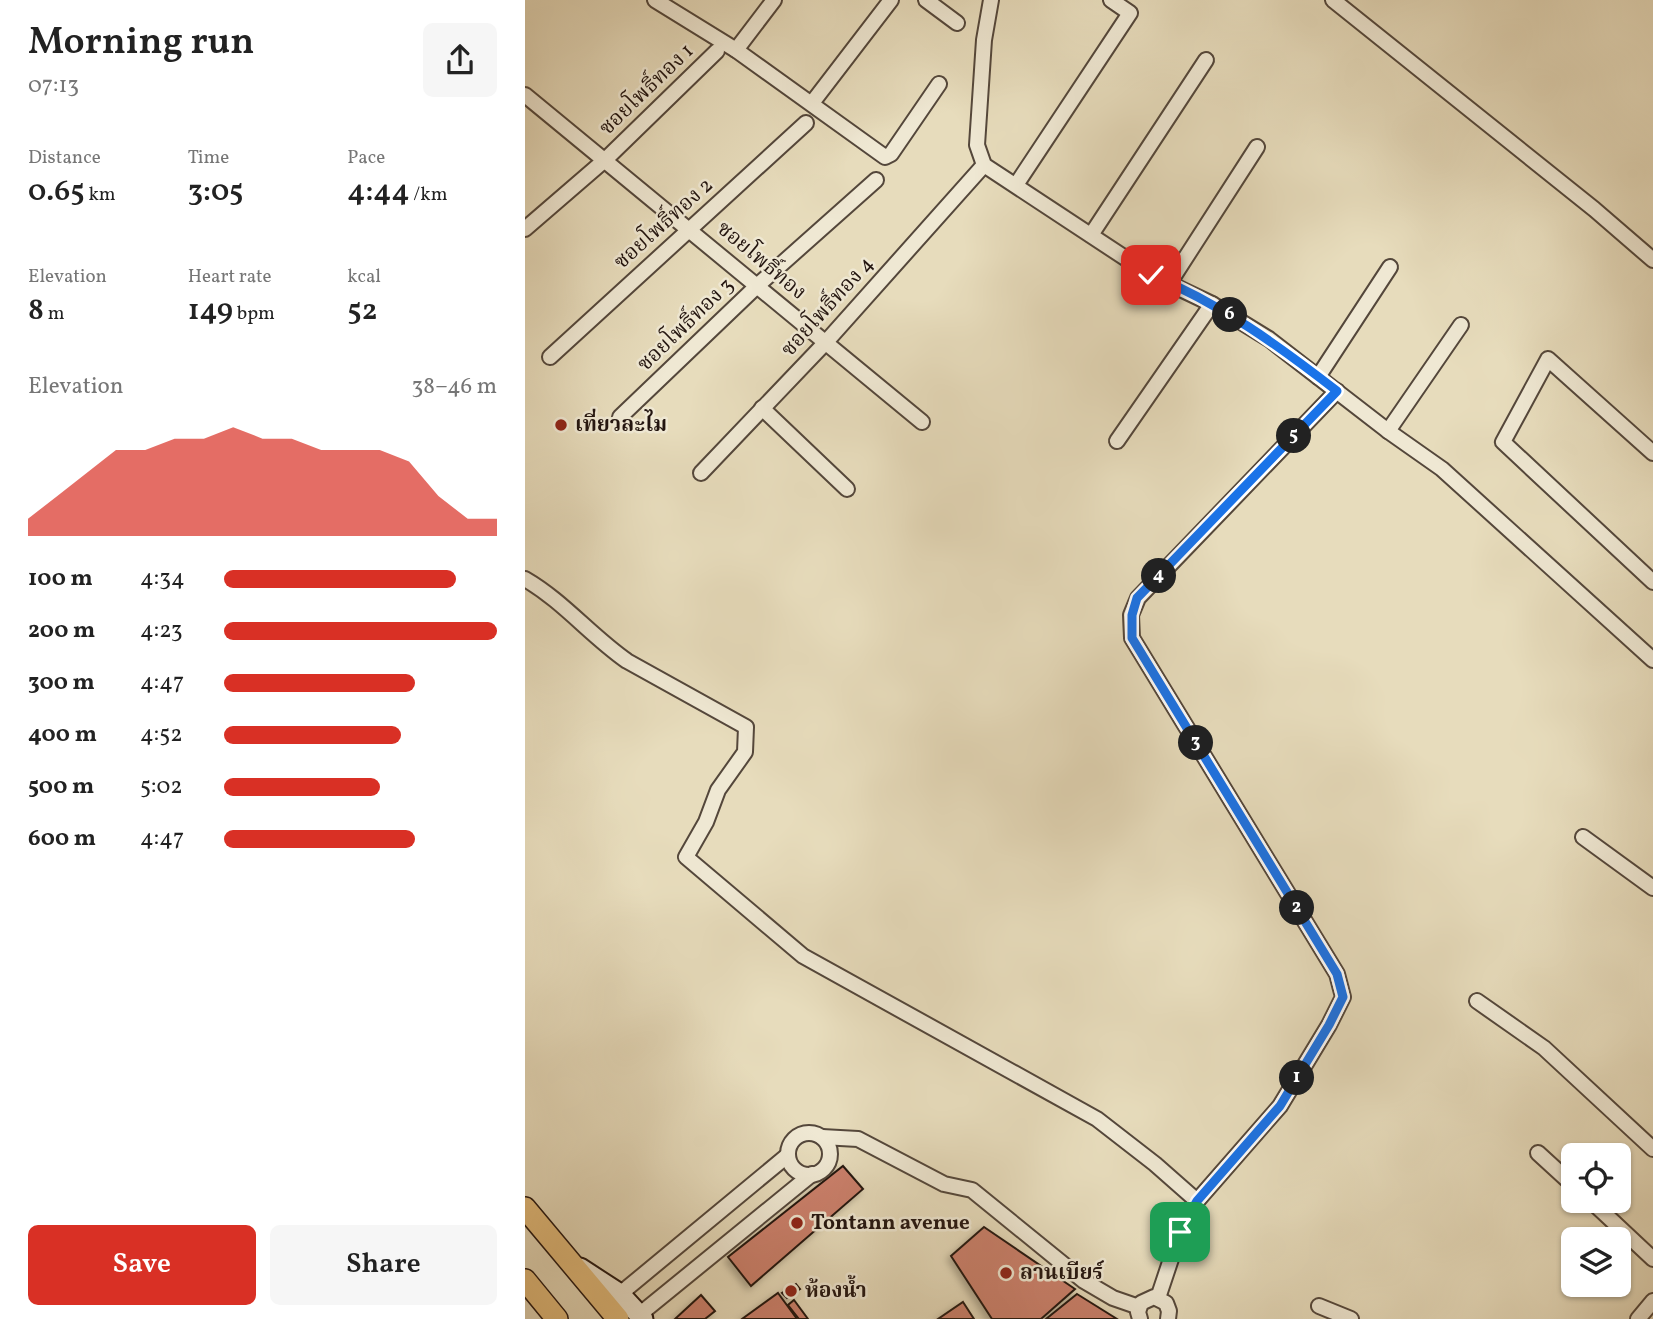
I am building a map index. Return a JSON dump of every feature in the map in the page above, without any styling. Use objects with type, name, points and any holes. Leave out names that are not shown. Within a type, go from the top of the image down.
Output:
[{"type":"main road","points":[[525,1208],[618,1319]]},
{"type":"main road","points":[[573,1264],[620,1294],[641,1317]]},
{"type":"main road","points":[[525,1280],[557,1319]]},
{"type":"street","points":[[736,50],[773,0]]},
{"type":"street","points":[[812,103],[891,0]]},
{"type":"street","points":[[926,0],[957,23]]},
{"type":"street","points":[[991,0],[983,40],[977,145],[984,165],[1151,275],[1212,304],[1269,339],[1442,469],[1653,660]]},
{"type":"street","points":[[1016,185],[1130,13],[1111,0]]},
{"type":"street","points":[[1333,0],[1594,209],[1653,260]]},
{"type":"street","points":[[657,1],[736,50],[885,157],[891,154],[939,84]]},
{"type":"street","name":"ซอยโพธิ์ทอง 1","points":[[606,159],[717,51]]},
{"type":"street","points":[[1091,235],[1206,60]]},
{"type":"street","name":"ซอยโพธิ์ทอง","points":[[525,95],[922,422]]},
{"type":"street","name":"ซอยโพธิ์ทอง 2","points":[[550,356],[806,123]]},
{"type":"street","points":[[1170,282],[1257,146]]},
{"type":"street","points":[[525,229],[606,159]]},
{"type":"street","name":"ซอยโพธิ์ทอง 4","points":[[701,473],[826,342],[984,165]]},
{"type":"street","name":"ซอยโพธิ์ทอง 3","points":[[620,416],[758,285],[876,180]]},
{"type":"street","points":[[1318,377],[1390,267]]},
{"type":"street","points":[[1117,441],[1212,304]]},
{"type":"street","points":[[1388,431],[1461,325]]},
{"type":"street","points":[[1653,453],[1548,359],[1503,442],[1653,582]]},
{"type":"street","points":[[1158,1298],[1180,1232],[1197,1201],[1280,1106],[1343,997],[1337,974],[1132,638],[1132,615],[1137,598],[1337,391]]},
{"type":"street","points":[[762,408],[847,489]]},
{"type":"street","points":[[525,579],[555,600],[609,649],[746,727],[745,752],[718,790],[706,822],[685,857],[803,956],[1097,1119],[1197,1201]]},
{"type":"street","points":[[1583,837],[1653,888]]},
{"type":"street","points":[[1477,1001],[1544,1048],[1653,1149]]},
{"type":"street","points":[[858,1139],[812,1174],[805,1174],[793,1168],[788,1155],[796,1137],[809,1133],[822,1137],[858,1139],[944,1184],[972,1190],[1084,1280],[1139,1313],[1145,1300],[1158,1298]]},
{"type":"street","points":[[822,1137],[829,1149],[828,1162]]},
{"type":"street","points":[[1538,1153],[1561,1174]]},
{"type":"street","points":[[620,1294],[788,1155]]},
{"type":"street","points":[[641,1317],[812,1174]]},
{"type":"street","points":[[1604,1213],[1653,1259]]},
{"type":"street","points":[[1158,1298],[1168,1307],[1168,1319]]},
{"type":"street","points":[[1638,1319],[1653,1301]]},
{"type":"street","points":[[1319,1306],[1345,1318]]},
{"type":"building","name":"Tontann avenue","points":[[843,1166],[863,1189],[751,1286],[728,1257]]},
{"type":"building","name":"ลานเบียร์","points":[[984,1227],[1075,1289],[1041,1319],[992,1319],[951,1256]]},
{"type":"building","name":"ห้องน้ำ","points":[[796,1284],[800,1289],[787,1298],[782,1293]]},
{"type":"building","points":[[778,1293],[797,1319],[742,1319]]},
{"type":"building","points":[[1077,1294],[1117,1319],[1046,1319]]},
{"type":"building","points":[[701,1295],[715,1311],[705,1319],[675,1319]]},
{"type":"building","points":[[794,1300],[808,1319],[799,1319],[788,1305]]},
{"type":"building","points":[[963,1302],[974,1319],[938,1319]]},
{"type":"place","name":"เที่ยวละไม","points":[[561,425]]},
{"type":"place","name":"Tontann avenue","points":[[797,1223]]},
{"type":"place","name":"ลานเบียร์","points":[[1006,1273]]},
{"type":"place","name":"ห้องน้ำ","points":[[791,1291]]},
{"type":"route","points":[[1151,275],[1212,304],[1269,339],[1337,391],[1137,598],[1132,615],[1132,638],[1337,974],[1343,997],[1280,1106],[1197,1201],[1180,1232]]}]
